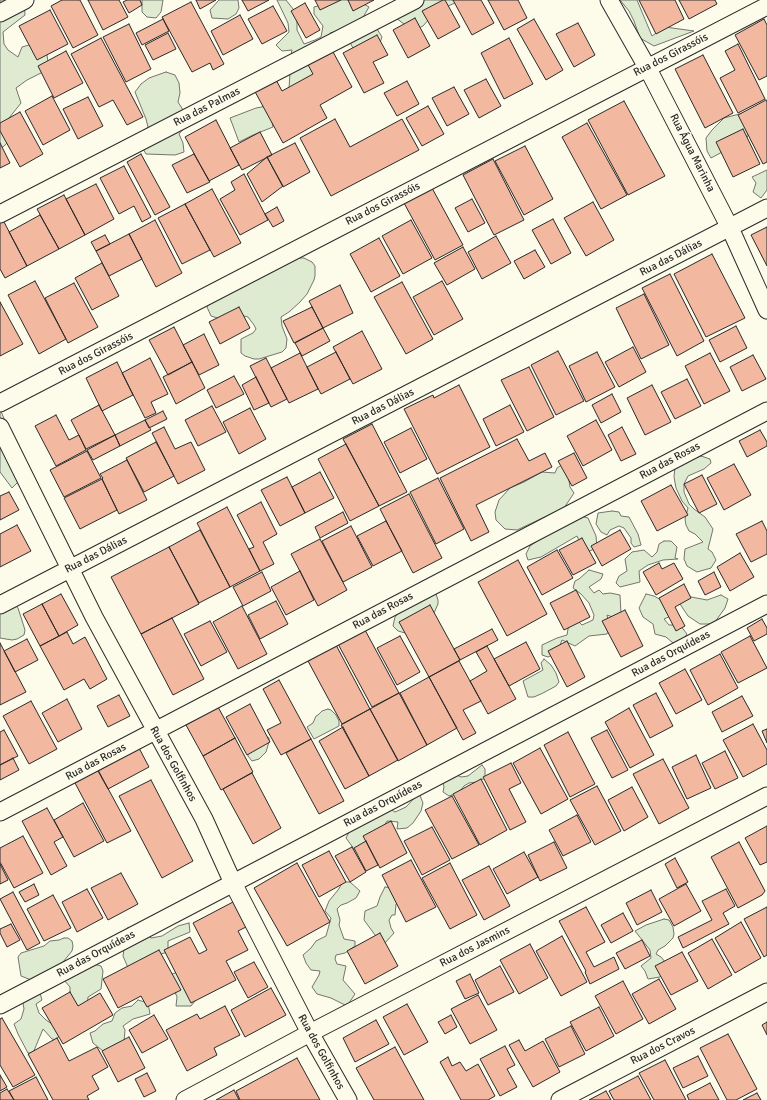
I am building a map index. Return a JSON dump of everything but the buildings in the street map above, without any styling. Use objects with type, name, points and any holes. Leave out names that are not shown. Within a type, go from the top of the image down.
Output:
[{"type":"street","points":[[0,13],[25,0]]},
{"type":"street","name":"Rua das Palmas","points":[[0,214],[415,0]]},
{"type":"street","name":"Rua Água Marinha","points":[[609,0],[647,67],[730,228],[767,310]]},
{"type":"street","name":"Rua dos Girassóis","points":[[0,403],[767,6]]},
{"type":"street","name":"Rua das Dálias","points":[[0,605],[767,208]]},
{"type":"street","name":"Rua das Rosas","points":[[0,812],[767,411]]},
{"type":"street","name":"Rua dos Golfinhos","points":[[0,426],[94,617],[204,819],[233,883],[310,1033],[348,1100]]},
{"type":"street","name":"Rua das Orquídeas","points":[[0,1005],[767,604]]},
{"type":"street","name":"Rua dos Jasmins","points":[[184,1100],[767,796]]},
{"type":"street","name":"Rua dos Cravos","points":[[560,1100],[767,992]]},
{"type":"green space","points":[[0,0],[24,0],[25,15],[3,32],[4,44],[8,50],[18,57],[22,47],[36,43],[46,48],[49,69],[27,80],[16,88],[21,103],[9,118],[7,143],[3,147],[0,147]]},
{"type":"green space","points":[[142,0],[163,0],[161,12],[156,18],[147,17],[142,12]]},
{"type":"green space","points":[[219,0],[238,0],[239,8],[236,14],[228,19],[212,18],[210,10]]},
{"type":"green space","points":[[277,0],[286,0],[297,14],[297,30],[304,44],[321,37],[323,26],[314,14],[314,7],[325,4],[330,0],[353,0],[362,3],[369,7],[362,19],[377,29],[382,37],[377,51],[354,50],[343,29],[330,33],[332,36],[334,62],[289,89],[292,50],[282,51],[276,45],[289,32],[288,23]]},
{"type":"green space","points":[[399,0],[462,0],[448,6],[417,29],[408,27],[396,18]]},
{"type":"green space","points":[[620,0],[637,0],[652,36],[665,27],[694,31],[654,46],[640,38],[629,11]]},
{"type":"green space","points":[[166,72],[175,75],[179,83],[180,93],[178,102],[183,110],[191,114],[185,127],[179,134],[183,143],[184,152],[175,155],[146,154],[142,147],[149,131],[146,119],[135,92],[141,84],[149,78]]},
{"type":"green space","points":[[267,106],[271,107],[273,127],[239,142],[230,118],[256,108]]},
{"type":"green space","points":[[747,112],[750,123],[748,136],[739,143],[711,158],[707,151],[706,138],[712,130],[724,118]]},
{"type":"green space","points":[[767,170],[767,190],[761,198],[753,192],[756,183],[752,177]]},
{"type":"green space","points":[[298,258],[304,258],[312,262],[315,266],[315,276],[307,294],[289,312],[281,317],[282,326],[287,339],[286,348],[282,352],[259,359],[245,356],[241,353],[241,339],[253,333],[256,329],[254,325],[248,317],[244,316],[224,320],[211,316],[207,307],[209,303]]},
{"type":"green space","points":[[0,409],[8,428],[21,479],[12,488],[0,472]]},
{"type":"green space","points":[[701,456],[710,459],[711,463],[704,469],[688,476],[684,484],[684,492],[689,504],[705,517],[713,529],[708,549],[712,552],[716,560],[711,568],[697,572],[687,566],[684,559],[685,549],[703,542],[695,534],[689,531],[686,525],[685,519],[688,508],[682,501],[676,488],[674,477],[675,467],[686,461]]},
{"type":"green space","points":[[566,462],[570,487],[574,493],[564,508],[517,530],[505,529],[496,520],[495,512],[499,500],[510,488],[542,472],[555,473],[557,468]]},
{"type":"green space","points":[[612,511],[619,512],[621,516],[629,517],[638,534],[641,545],[634,547],[631,543],[631,538],[624,528],[619,526],[610,530],[607,535],[601,532],[596,524],[598,513]]},
{"type":"green space","points":[[581,516],[588,518],[596,536],[597,548],[587,552],[582,547],[577,536],[541,557],[528,560],[526,554],[530,546]]},
{"type":"green space","points":[[664,541],[671,541],[677,547],[675,558],[678,559],[663,560],[648,565],[639,571],[640,582],[620,587],[616,583],[619,576],[627,571],[625,559],[632,552],[644,550],[652,557],[657,552],[659,544]]},
{"type":"green space","points":[[589,570],[603,574],[601,579],[589,587],[594,593],[599,590],[603,594],[610,593],[620,595],[621,614],[618,619],[607,615],[610,629],[607,634],[589,636],[575,646],[562,640],[557,653],[548,657],[542,655],[542,645],[567,635],[569,623],[576,619],[582,625],[593,620],[594,615],[589,603],[573,588],[575,581]]},
{"type":"green space","points":[[435,591],[438,604],[434,613],[409,634],[398,631],[393,626],[395,617],[401,610]]},
{"type":"green space","points":[[646,594],[654,596],[665,602],[671,616],[664,619],[669,625],[680,625],[687,634],[682,641],[673,643],[666,637],[655,634],[653,624],[643,617],[639,608]]},
{"type":"green space","points":[[721,595],[728,599],[725,608],[715,622],[709,624],[700,624],[688,616],[680,604],[686,596],[707,600]]},
{"type":"green space","points":[[0,603],[15,604],[18,608],[25,630],[24,635],[12,640],[0,638]]},
{"type":"green space","points":[[544,659],[551,665],[559,682],[556,686],[543,693],[534,697],[528,697],[523,681],[543,670],[541,663]]},
{"type":"green space","points":[[328,709],[336,715],[339,721],[339,726],[314,739],[307,727],[313,723],[316,716],[322,711]]},
{"type":"green space","points":[[264,735],[269,738],[266,752],[259,759],[252,761],[248,756],[247,747]]},
{"type":"green space","points":[[482,765],[485,769],[485,778],[477,782],[469,783],[460,791],[449,796],[443,792],[444,775],[453,773],[461,777],[468,776]]},
{"type":"green space","points":[[419,793],[423,803],[421,811],[413,823],[407,828],[397,829],[398,822],[387,821],[382,829],[360,851],[354,849],[346,838],[351,828],[389,808],[395,812],[406,807]]},
{"type":"green space","points":[[343,882],[350,882],[360,891],[356,898],[341,905],[337,909],[340,920],[339,925],[344,939],[355,941],[355,946],[345,953],[336,955],[335,959],[337,964],[346,966],[343,980],[355,994],[349,1003],[345,1005],[331,998],[317,994],[312,987],[320,971],[311,970],[303,955],[316,941],[326,936],[331,918],[325,911],[329,901]]},
{"type":"green space","points":[[385,887],[394,888],[406,901],[396,904],[395,915],[392,915],[389,920],[394,933],[384,944],[378,939],[364,920],[365,911],[377,906]]},
{"type":"green space","points":[[664,919],[669,920],[673,927],[674,934],[673,938],[665,946],[658,950],[656,954],[666,963],[665,971],[660,977],[648,979],[641,966],[651,958],[650,950],[635,931],[646,925]]},
{"type":"green space","points":[[189,923],[190,932],[168,941],[168,952],[157,955],[129,970],[123,956],[124,949],[130,946],[127,928],[139,928],[151,938],[162,936],[178,926]]},
{"type":"green space","points":[[68,938],[72,941],[73,946],[72,951],[63,962],[48,975],[34,981],[21,976],[18,957],[21,953],[44,946],[50,941]]},
{"type":"green space","points":[[93,964],[101,966],[103,971],[101,989],[88,997],[87,1007],[78,1009],[70,995],[70,987],[64,980]]},
{"type":"green space","points":[[189,969],[207,986],[191,1006],[176,1006],[177,997],[168,975]]},
{"type":"green space","points":[[40,993],[42,1000],[36,1004],[39,1013],[46,1020],[61,1030],[57,1040],[52,1039],[43,1029],[33,1053],[28,1053],[14,1024],[21,1019],[24,1009],[23,1003]]},
{"type":"green space","points":[[138,1000],[148,1003],[150,1014],[133,1019],[123,1026],[125,1030],[124,1042],[103,1051],[93,1043],[90,1033],[95,1031],[103,1024],[112,1021],[115,1013],[122,1008],[132,1006]]}]
